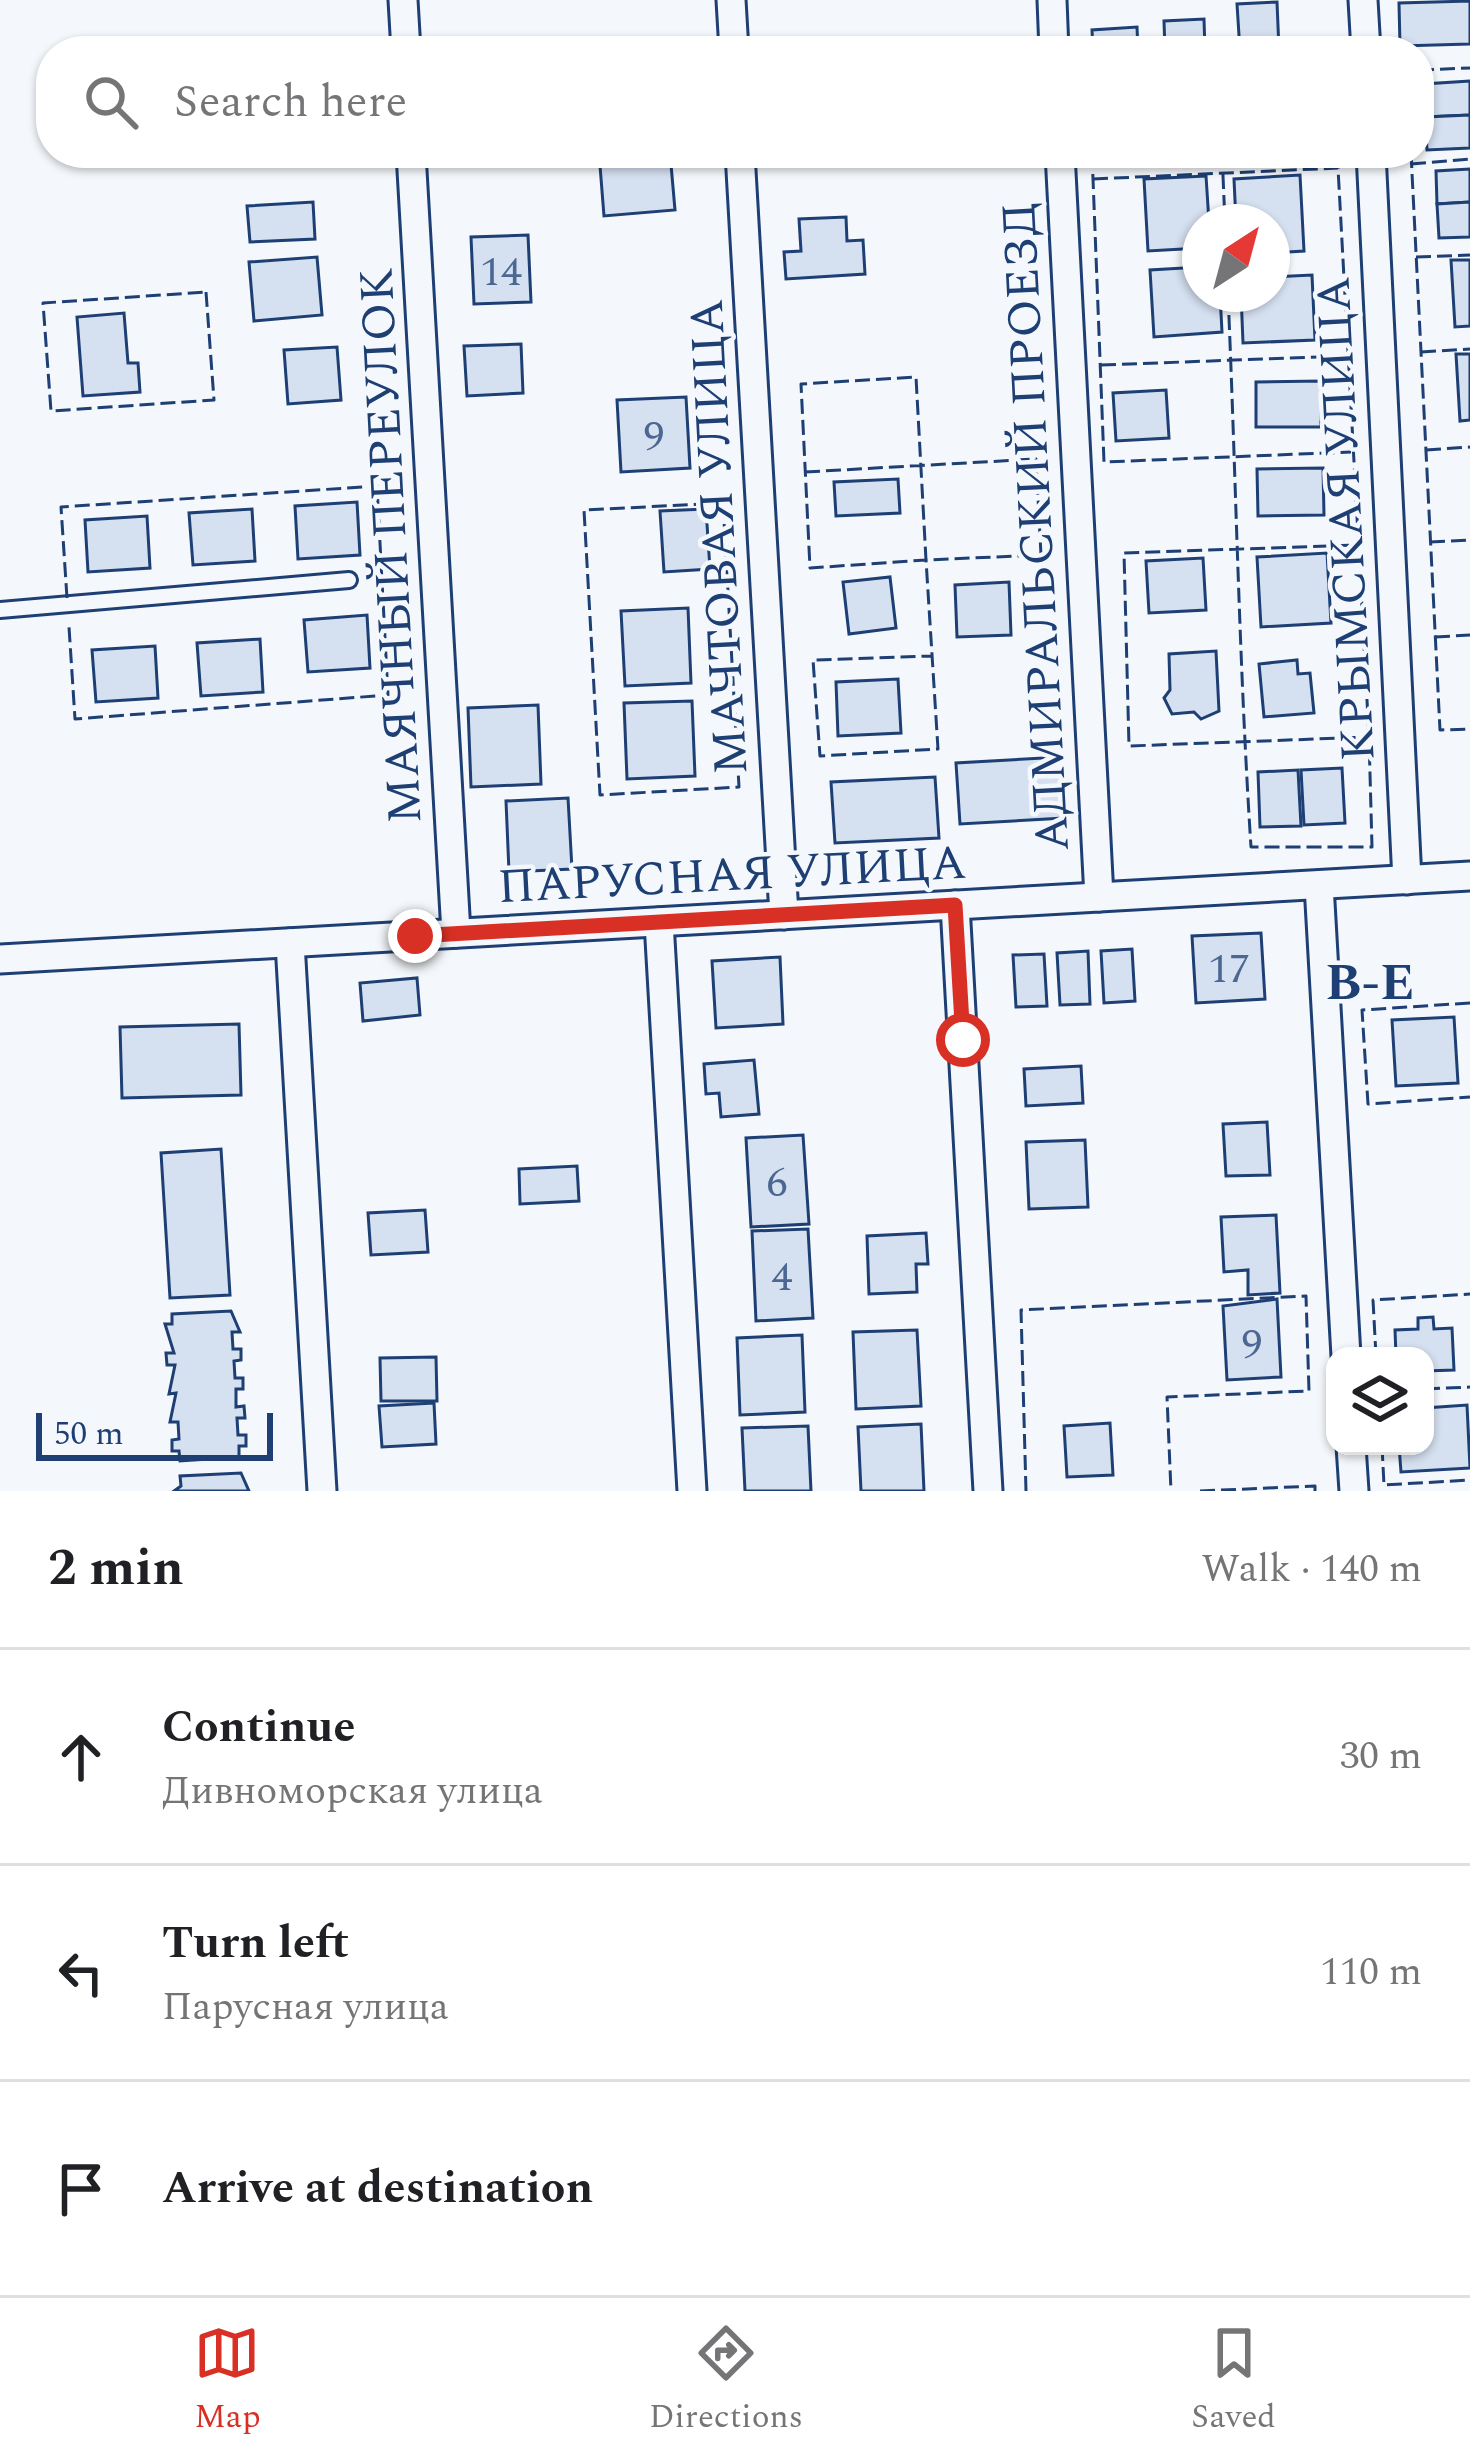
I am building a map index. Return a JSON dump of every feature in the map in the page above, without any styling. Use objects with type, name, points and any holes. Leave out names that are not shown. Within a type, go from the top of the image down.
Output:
[{"type":"street","points":[[403,0],[405,36]]},
{"type":"street","points":[[731,0],[733,36]]},
{"type":"street","points":[[1052,0],[1053,36]]},
{"type":"street","points":[[1363,0],[1365,36]]},
{"type":"street","name":"МАЯЧНЫЙ ПЕРЕУЛОК","points":[[413,168],[456,933]]},
{"type":"street","name":"МАЧТОВАЯ УЛИЦА","points":[[741,168],[784,915]]},
{"type":"street","name":"АДМИРАЛЬСКИЙ ПРОЕЗД","points":[[1061,168],[1099,897]]},
{"type":"street","name":"КРЫМСКАЯ УЛИЦА","points":[[1372,168],[1407,880]]},
{"type":"street","name":"ПАРУСНАЯ УЛИЦА","points":[[0,959],[1470,877]]},
{"type":"street","points":[[1319,885],[1345,1347]]},
{"type":"street","points":[[955,905],[988,1491]]},
{"type":"street","points":[[659,922],[692,1491]]},
{"type":"street","points":[[290,943],[322,1491]]},
{"type":"street","points":[[1352,1455],[1354,1491]]},
{"type":"lane","points":[[0,610],[350,580]]},
{"type":"building","points":[[1470,1],[1470,44],[1434,45],[1434,36],[1400,36],[1399,3]]},
{"type":"building","points":[[1277,2],[1278,36],[1239,36],[1237,4]]},
{"type":"building","points":[[1204,19],[1205,36],[1164,36],[1164,21]]},
{"type":"building","points":[[1137,27],[1137,36],[1092,36],[1092,30]]},
{"type":"building","points":[[1470,81],[1470,115],[1434,117],[1434,83]]},
{"type":"building","points":[[1470,115],[1470,148],[1434,150],[1434,117]]},
{"type":"building","points":[[600,168],[671,168],[675,210],[604,216]]},
{"type":"building","points":[[1470,169],[1470,202],[1437,204],[1436,171]]},
{"type":"building","points":[[1300,175],[1304,251],[1290,252],[1290,204],[1235,204],[1234,179]]},
{"type":"building","points":[[1206,176],[1208,204],[1182,204],[1182,249],[1148,251],[1144,179]]},
{"type":"building","points":[[313,202],[315,239],[250,242],[247,206]]},
{"type":"building","points":[[1470,202],[1470,237],[1439,238],[1437,204]]},
{"type":"building","points":[[846,217],[847,241],[863,240],[865,274],[786,279],[784,252],[801,251],[799,219]]},
{"type":"building","points":[[528,235],[531,302],[474,304],[471,237]]},
{"type":"building","points":[[317,257],[322,315],[254,321],[249,262]]},
{"type":"building","points":[[1451,260],[1470,260],[1470,326],[1455,327]]},
{"type":"building","points":[[1182,268],[1182,312],[1221,312],[1222,332],[1154,337],[1150,270]]},
{"type":"building","points":[[1312,275],[1315,340],[1243,343],[1242,312],[1290,312],[1290,276]]},
{"type":"building","points":[[124,313],[128,363],[138,363],[140,392],[83,396],[77,317]]},
{"type":"building","points":[[521,344],[523,393],[467,396],[464,346]]},
{"type":"building","points":[[337,347],[341,400],[288,404],[284,350]]},
{"type":"building","points":[[1456,354],[1470,354],[1470,420],[1460,421]]},
{"type":"building","points":[[1321,381],[1321,427],[1256,427],[1256,382]]},
{"type":"building","points":[[1166,390],[1169,438],[1116,441],[1113,393]]},
{"type":"building","points":[[686,397],[690,468],[621,472],[617,400]]},
{"type":"building","points":[[1323,468],[1324,515],[1258,516],[1257,469]]},
{"type":"building","points":[[898,479],[900,513],[836,516],[834,482]]},
{"type":"building","points":[[357,502],[360,555],[298,559],[295,506]]},
{"type":"building","points":[[252,509],[255,561],[193,565],[189,513]]},
{"type":"building","points":[[706,509],[710,569],[664,572],[660,511]]},
{"type":"building","points":[[147,516],[150,568],[88,572],[85,520]]},
{"type":"building","points":[[1327,553],[1331,623],[1261,627],[1257,557]]},
{"type":"building","points":[[1203,558],[1206,610],[1149,613],[1146,561]]},
{"type":"building","points":[[890,577],[896,628],[849,634],[843,582]]},
{"type":"building","points":[[1009,582],[1011,635],[957,637],[955,585]]},
{"type":"building","points":[[688,608],[691,683],[625,686],[621,611]]},
{"type":"building","points":[[367,615],[370,668],[308,672],[304,620]]},
{"type":"building","points":[[260,639],[263,692],[201,696],[197,643]]},
{"type":"building","points":[[155,646],[158,698],[96,702],[92,650]]},
{"type":"building","points":[[1216,651],[1219,711],[1201,719],[1194,712],[1172,714],[1164,698],[1170,690],[1169,654]]},
{"type":"building","points":[[1297,660],[1298,674],[1310,673],[1314,713],[1264,717],[1259,664]]},
{"type":"building","points":[[898,679],[901,733],[838,736],[836,682]]},
{"type":"building","points":[[692,701],[695,776],[627,779],[624,703]]},
{"type":"building","points":[[538,705],[541,784],[471,787],[468,708]]},
{"type":"building","points":[[1061,757],[1064,818],[960,824],[956,763]]},
{"type":"building","points":[[1342,768],[1345,823],[1304,825],[1301,770]]},
{"type":"building","points":[[1298,770],[1301,826],[1260,827],[1258,772]]},
{"type":"building","points":[[935,777],[939,838],[835,843],[831,782]]},
{"type":"building","points":[[568,798],[572,869],[509,872],[506,801]]},
{"type":"building","points":[[1261,933],[1265,999],[1196,1003],[1192,936]]},
{"type":"building","points":[[1132,949],[1135,1001],[1104,1003],[1101,951]]},
{"type":"building","points":[[1088,951],[1090,1004],[1060,1005],[1057,953]]},
{"type":"building","points":[[1044,954],[1047,1006],[1016,1007],[1013,955]]},
{"type":"building","points":[[780,957],[783,1024],[716,1028],[712,961]]},
{"type":"building","points":[[417,978],[420,1015],[363,1021],[360,983]]},
{"type":"building","points":[[1454,1017],[1458,1083],[1396,1086],[1392,1020]]},
{"type":"building","points":[[239,1024],[241,1095],[122,1098],[120,1027]]},
{"type":"building","points":[[754,1060],[759,1114],[721,1117],[719,1093],[706,1094],[704,1064]]},
{"type":"building","points":[[1081,1066],[1083,1103],[1026,1106],[1024,1069]]},
{"type":"building","points":[[1267,1122],[1270,1175],[1226,1176],[1223,1124]]},
{"type":"building","points":[[803,1135],[809,1224],[751,1227],[746,1138]]},
{"type":"building","points":[[1085,1140],[1088,1207],[1029,1209],[1026,1142]]},
{"type":"building","points":[[221,1149],[230,1295],[170,1298],[161,1153]]},
{"type":"building","points":[[577,1166],[579,1201],[520,1204],[519,1169]]},
{"type":"building","points":[[425,1210],[428,1252],[371,1255],[368,1213]]},
{"type":"building","points":[[1276,1215],[1280,1293],[1248,1295],[1248,1270],[1224,1272],[1221,1217]]},
{"type":"building","points":[[808,1229],[813,1318],[756,1321],[752,1231]]},
{"type":"building","points":[[926,1233],[928,1264],[916,1264],[917,1292],[869,1294],[867,1236]]},
{"type":"building","points":[[1277,1299],[1281,1377],[1227,1380],[1223,1306]]},
{"type":"building","points":[[231,1311],[240,1332],[232,1332],[233,1349],[241,1349],[241,1360],[234,1361],[235,1378],[243,1378],[243,1389],[236,1389],[236,1407],[244,1406],[245,1418],[237,1418],[238,1435],[246,1435],[246,1446],[239,1446],[239,1457],[180,1461],[179,1451],[172,1451],[172,1440],[179,1439],[178,1422],[170,1422],[175,1365],[167,1365],[166,1353],[174,1353],[165,1324],[172,1324],[172,1314]]},
{"type":"building","points":[[1433,1317],[1434,1329],[1452,1328],[1454,1370],[1434,1371],[1434,1347],[1396,1347],[1395,1330],[1418,1329],[1418,1318]]},
{"type":"building","points":[[917,1330],[921,1406],[856,1409],[853,1332]]},
{"type":"building","points":[[802,1335],[805,1412],[740,1415],[737,1338]]},
{"type":"building","points":[[436,1357],[437,1401],[381,1401],[380,1358]]},
{"type":"building","points":[[434,1403],[436,1444],[382,1447],[379,1406]]},
{"type":"building","points":[[1467,1405],[1470,1468],[1401,1472],[1400,1455],[1434,1455],[1434,1407]]},
{"type":"building","points":[[1110,1423],[1113,1475],[1067,1477],[1064,1426]]},
{"type":"building","points":[[921,1424],[924,1491],[861,1491],[858,1427]]},
{"type":"building","points":[[808,1426],[811,1491],[745,1491],[742,1428]]},
{"type":"building","points":[[241,1473],[249,1491],[174,1491],[181,1486],[180,1476]]},
{"type":"fence","points":[[1434,69],[1470,68]]},
{"type":"fence","points":[[1434,162],[1470,159]]},
{"type":"fence","points":[[1093,168],[1104,462],[1351,452]]},
{"type":"fence","points":[[1223,168],[1224,204]]},
{"type":"fence","points":[[1093,179],[1338,168],[1369,737]]},
{"type":"fence","points":[[1412,168],[1440,730],[1470,729]]},
{"type":"fence","points":[[1416,257],[1470,255]]},
{"type":"fence","points":[[206,292],[214,400],[51,411],[43,303],[206,292]]},
{"type":"fence","points":[[1229,312],[1237,549]]},
{"type":"fence","points":[[1421,352],[1470,349]]},
{"type":"fence","points":[[1101,365],[1345,356]]},
{"type":"fence","points":[[805,472],[1036,459],[1041,555],[926,560],[916,377],[801,384],[810,568],[926,560],[938,749],[820,756],[813,660],[932,656]]},
{"type":"fence","points":[[1426,450],[1470,447]]},
{"type":"fence","points":[[67,598],[61,507],[377,486],[388,695],[75,719],[69,627]]},
{"type":"fence","points":[[723,503],[739,787],[600,795],[584,510],[723,503]]},
{"type":"fence","points":[[1430,542],[1470,540]]},
{"type":"fence","points":[[1237,549],[1357,545]]},
{"type":"fence","points":[[1237,549],[1245,742]]},
{"type":"fence","points":[[1237,549],[1124,553],[1129,746],[1245,742]]},
{"type":"fence","points":[[1435,637],[1470,635]]},
{"type":"fence","points":[[1369,737],[1372,847],[1251,847],[1245,742],[1369,737]]},
{"type":"fence","points":[[1470,1003],[1362,1010],[1368,1104],[1470,1097]]},
{"type":"fence","points":[[1376,1347],[1373,1300],[1470,1294]]},
{"type":"fence","points":[[1026,1491],[1021,1310],[1306,1296],[1309,1391],[1167,1397],[1171,1491]]},
{"type":"fence","points":[[1434,1389],[1470,1387]]},
{"type":"fence","points":[[1382,1455],[1384,1485],[1470,1480]]},
{"type":"fence","points":[[1200,1491],[1315,1486],[1315,1491]]},
{"type":"district","name":"В-Е","points":[[1370,981]]},
{"type":"route","points":[[415,936],[955,905],[963,1040]]}]
